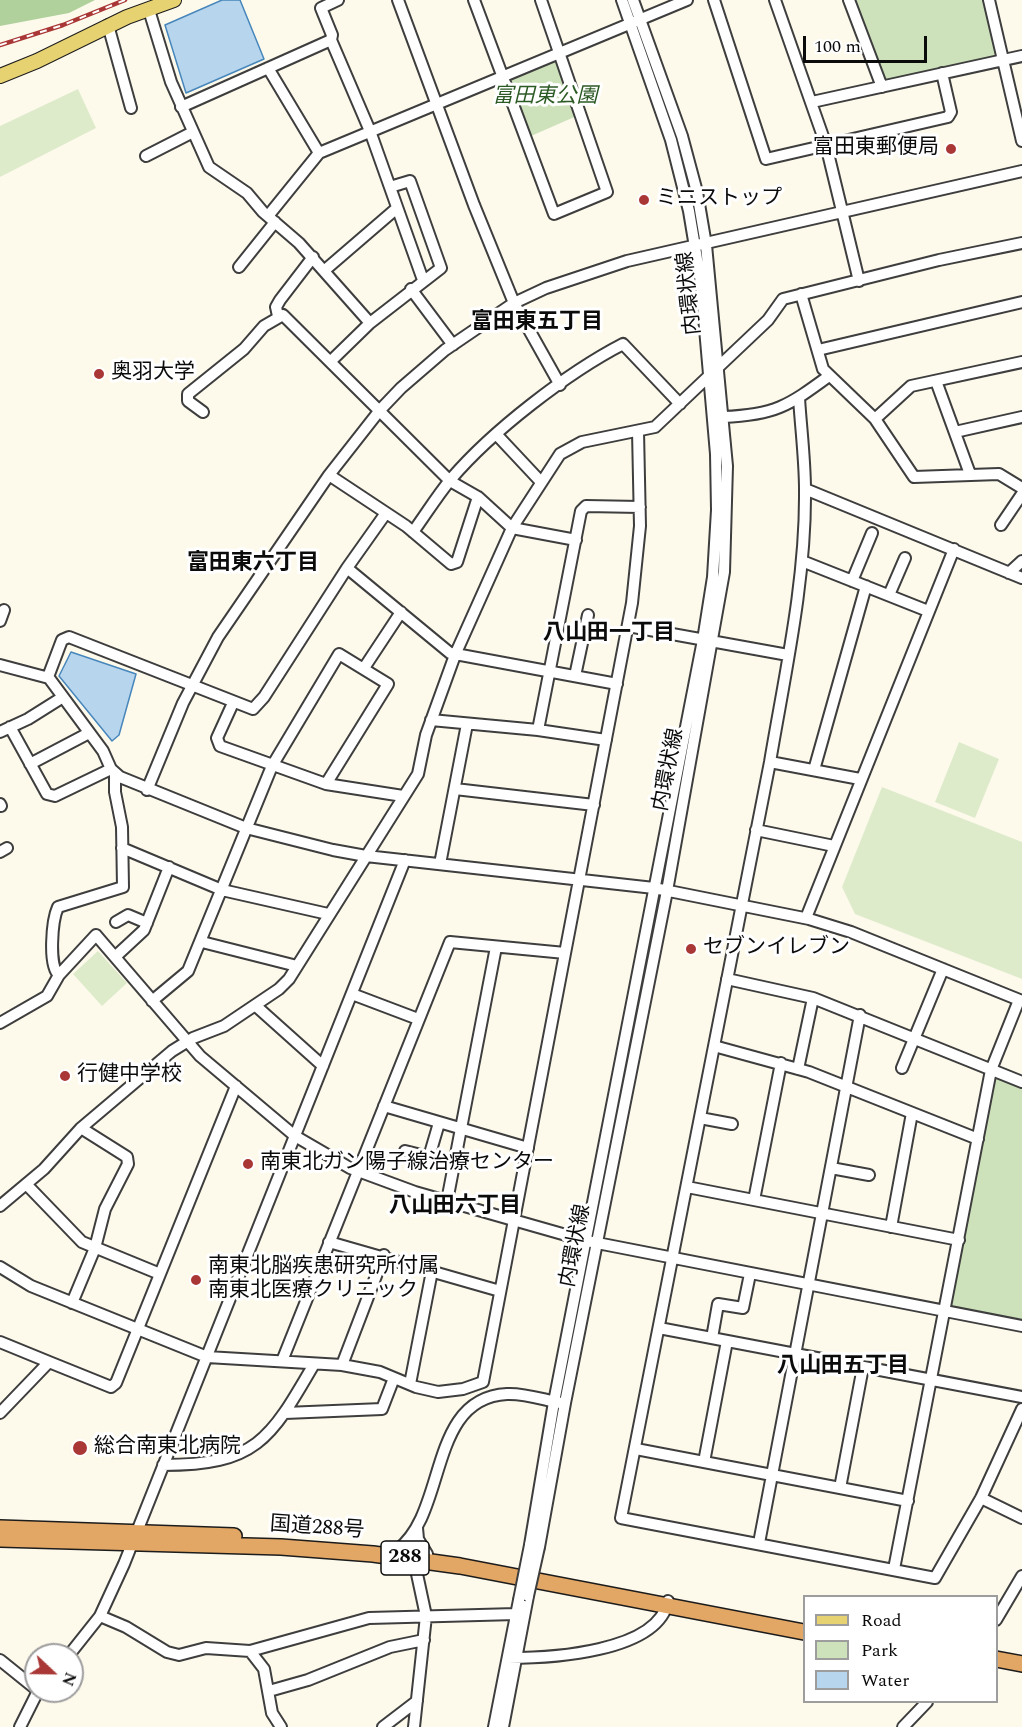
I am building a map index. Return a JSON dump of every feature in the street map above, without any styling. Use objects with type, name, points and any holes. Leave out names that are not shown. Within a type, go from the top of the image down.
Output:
[{"type":"highway","name":"国道288号","points":[[0,1528],[420,1557],[667,1602],[803,1623]]},
{"type":"highway","name":"国道288号","points":[[0,1539],[291,1539],[397,1550],[420,1557]]},
{"type":"highway","name":"国道288号","points":[[667,1602],[803,1632]]},
{"type":"highway","points":[[998,1659],[1022,1664]]},
{"type":"highway","points":[[998,1668],[1022,1673]]},
{"type":"main road","points":[[0,76],[37,61],[108,25],[174,0]]},
{"type":"street","points":[[338,0],[321,8],[332,35],[331,40],[370,131],[423,280]]},
{"type":"street","points":[[398,0],[514,303],[560,385]]},
{"type":"street","points":[[474,0],[554,214],[607,192],[541,0]]},
{"type":"street","points":[[622,0],[636,21]]},
{"type":"street","name":"内環状線","points":[[523,1598],[560,1402],[667,891],[708,641],[724,572],[728,505],[723,417],[718,366],[700,246],[697,192],[682,136],[636,21],[633,0]]},
{"type":"street","points":[[239,267],[319,153],[687,0]]},
{"type":"street","points":[[714,0],[766,159],[948,117],[951,112],[942,73]]},
{"type":"street","points":[[775,0],[826,145],[859,281]]},
{"type":"street","points":[[849,0],[882,87]]},
{"type":"street","points":[[989,0],[1022,141]]},
{"type":"street","points":[[149,10],[171,82],[209,167],[247,193],[325,270],[369,322]]},
{"type":"street","points":[[108,25],[131,108]]},
{"type":"street","points":[[181,107],[331,40]]},
{"type":"street","points":[[812,102],[1022,56]]},
{"type":"street","points":[[268,68],[319,153]]},
{"type":"street","points":[[146,156],[193,132]]},
{"type":"street","points":[[147,790],[191,686],[229,620],[329,475],[380,410],[417,374],[453,345],[514,303],[627,261],[842,214],[1022,171]]},
{"type":"street","points":[[331,361],[369,322],[441,268],[410,181],[390,187]]},
{"type":"street","points":[[325,270],[397,208]]},
{"type":"street","points":[[0,1206],[44,1170],[81,1128],[146,1072],[186,1042],[224,1026],[284,985],[420,769],[423,746],[455,655],[512,528],[566,448],[582,442],[655,427],[768,320],[783,299],[939,260],[1022,243]]},
{"type":"street","points":[[593,1242],[654,888],[708,641],[717,510],[716,454],[708,378],[700,246]]},
{"type":"street","points":[[278,316],[276,307],[280,300],[313,258]]},
{"type":"street","points":[[411,289],[453,345]]},
{"type":"street","points":[[801,294],[823,369],[875,419],[914,477],[999,474],[1022,488]]},
{"type":"street","points":[[818,350],[1022,302]]},
{"type":"street","points":[[203,412],[188,401],[188,394],[244,349],[261,329],[278,316],[285,316],[450,481],[478,497],[512,528],[576,540]]},
{"type":"street","points":[[413,531],[450,481],[496,434],[589,362],[623,344],[680,404]]},
{"type":"street","points":[[875,419],[911,386],[1022,362]]},
{"type":"street","points":[[723,417],[762,415],[799,398],[829,376]]},
{"type":"street","points":[[936,381],[970,474]]},
{"type":"street","points":[[799,398],[805,489],[802,561],[788,655],[770,762],[621,1518],[935,1578],[981,1498],[1022,1409]]},
{"type":"street","points":[[956,432],[1022,417]]},
{"type":"street","points":[[0,1284],[4,1270],[72,1303],[207,1357],[342,1365],[380,1372],[438,1392],[463,1389],[483,1382],[628,626],[638,563],[640,507],[638,431]]},
{"type":"street","points":[[496,434],[541,482]]},
{"type":"street","points":[[329,475],[413,531],[449,563],[456,563],[478,497]]},
{"type":"street","points":[[805,489],[1022,578]]},
{"type":"street","points":[[1001,525],[1022,494]]},
{"type":"street","points":[[538,730],[581,511],[585,506],[640,507]]},
{"type":"street","points":[[48,677],[62,640],[69,637],[251,710],[264,697],[347,568],[386,513]]},
{"type":"street","points":[[852,581],[872,533]]},
{"type":"street","points":[[806,918],[954,549]]},
{"type":"street","points":[[889,595],[905,558]]},
{"type":"street","points":[[802,561],[928,611]]},
{"type":"street","points":[[1009,573],[1022,561]]},
{"type":"street","points":[[347,568],[455,655],[617,684]]},
{"type":"street","points":[[814,770],[866,586]]},
{"type":"street","points":[[0,621],[4,610]]},
{"type":"street","points":[[364,668],[401,612]]},
{"type":"street","points":[[575,676],[588,615]]},
{"type":"street","points":[[628,626],[788,655]]},
{"type":"street","points":[[152,1001],[188,971],[272,766],[339,654],[388,684],[326,784]]},
{"type":"street","points":[[0,665],[48,677],[103,751],[113,771],[122,826],[123,888],[61,906],[57,910],[53,960],[55,971],[59,975]]},
{"type":"street","points":[[63,697],[5,730],[30,764],[46,794],[55,796],[113,771]]},
{"type":"street","points":[[232,703],[217,738],[218,744],[272,766],[326,784],[403,796]]},
{"type":"street","points":[[431,720],[538,730],[606,740]]},
{"type":"street","points":[[440,864],[467,724]]},
{"type":"street","points":[[30,764],[89,733]]},
{"type":"street","points":[[770,762],[861,779]]},
{"type":"street","points":[[113,771],[147,790],[246,828],[293,841],[366,856],[654,888],[806,918],[851,932],[1021,1001],[991,1070],[894,1569]]},
{"type":"street","points":[[455,789],[594,805]]},
{"type":"street","points":[[756,830],[834,846]]},
{"type":"street","points":[[122,848],[222,890],[328,914]]},
{"type":"street","points":[[79,1643],[100,1616],[134,1538],[405,860]]},
{"type":"street","points":[[116,956],[144,930],[169,867]]},
{"type":"street","points":[[116,922],[128,915],[147,922]]},
{"type":"street","points":[[0,1023],[47,996],[59,975],[96,934],[186,1042],[295,1136],[357,1171],[447,1201],[593,1242],[1022,1326]]},
{"type":"street","points":[[201,942],[297,966]]},
{"type":"street","points":[[282,1361],[450,942],[565,953]]},
{"type":"street","points":[[447,1201],[496,947]]},
{"type":"street","points":[[902,1068],[943,969]]},
{"type":"street","points":[[727,979],[813,998],[1022,1082]]},
{"type":"street","points":[[352,994],[418,1019]]},
{"type":"street","points":[[798,1069],[813,998]]},
{"type":"street","points":[[256,1006],[323,1066]]},
{"type":"street","points":[[759,1543],[860,1016]]},
{"type":"street","points":[[714,1046],[782,1064],[847,1086],[978,1139]]},
{"type":"street","points":[[754,1200],[782,1064]]},
{"type":"street","points":[[0,1342],[111,1386],[116,1383],[236,1086]]},
{"type":"street","points":[[384,1106],[528,1148]]},
{"type":"street","points":[[891,1227],[912,1113]]},
{"type":"street","points":[[700,1118],[732,1124]]},
{"type":"street","points":[[429,1157],[439,1123]]},
{"type":"street","points":[[72,1303],[95,1248],[105,1209],[128,1160],[81,1128]]},
{"type":"street","points":[[405,1151],[454,1163]]},
{"type":"street","points":[[831,1168],[869,1174]]},
{"type":"street","points":[[26,1184],[73,1235],[95,1248],[160,1274]]},
{"type":"street","points":[[687,1187],[958,1240]]},
{"type":"street","points":[[329,1242],[384,1255],[500,1291]]},
{"type":"street","points":[[342,1365],[384,1255]]},
{"type":"street","points":[[411,1384],[432,1271]]},
{"type":"street","points":[[712,1338],[718,1304],[743,1308],[750,1274]]},
{"type":"street","points":[[659,1328],[1022,1397]]},
{"type":"street","points":[[704,1462],[727,1341]]},
{"type":"street","points":[[0,1413],[50,1362]]},
{"type":"street","points":[[163,1465],[202,1465],[236,1456],[258,1443],[285,1413],[314,1364]]},
{"type":"street","points":[[840,1488],[862,1367]]},
{"type":"street","points":[[285,1413],[382,1409],[394,1378]]},
{"type":"street","points":[[397,1550],[417,1528],[447,1444],[471,1407],[488,1398],[509,1394],[560,1402]]},
{"type":"street","points":[[636,1449],[908,1501]]},
{"type":"street","points":[[981,1498],[1022,1518]]},
{"type":"street","points":[[414,1727],[426,1616],[417,1528]]},
{"type":"street","points":[[998,1617],[1022,1576]]},
{"type":"street","points":[[503,1727],[516,1614],[523,1598]]},
{"type":"street","points":[[494,1727],[512,1658],[523,1598]]},
{"type":"street","points":[[512,1658],[568,1655],[630,1639],[657,1621],[667,1602]]},
{"type":"street","points":[[100,1616],[126,1627],[172,1654],[206,1648],[250,1651],[358,1620],[516,1614]]},
{"type":"street","points":[[269,1691],[308,1680],[390,1647],[424,1640]]},
{"type":"street","points":[[250,1651],[264,1668],[272,1713],[281,1727]]},
{"type":"street","points":[[0,1660],[24,1680]]},
{"type":"street","points":[[383,1727],[417,1701]]},
{"type":"street","points":[[20,1727],[32,1703]]},
{"type":"street","points":[[903,1727],[925,1703]]},
{"type":"green space","points":[[0,0],[95,0],[69,13],[0,26]]},
{"type":"green space","points":[[854,0],[983,0],[997,56],[885,81]]},
{"type":"green space","name":"富田東公園","points":[[556,61],[560,64],[579,115],[531,136],[510,80]]},
{"type":"green space","points":[[78,89],[96,128],[0,177],[0,126]]},
{"type":"green space","points":[[959,742],[999,759],[975,818],[935,802]]},
{"type":"green space","points":[[882,787],[1022,842],[1022,979],[855,914],[842,887]]},
{"type":"green space","points":[[98,951],[127,983],[102,1006],[73,974]]},
{"type":"green space","points":[[996,1077],[1022,1088],[1022,1319],[948,1306]]},
{"type":"water","points":[[222,0],[240,0],[264,59],[186,93],[165,25]]},
{"type":"water","points":[[71,652],[136,674],[119,735],[112,741],[59,676]]},
{"type":"railway","points":[[0,45],[63,25],[125,0]]},
{"type":"place","name":"富田東郵便局","points":[[951,149]]},
{"type":"place","name":"ミニストップ","points":[[644,200]]},
{"type":"place","name":"奥羽大学","points":[[99,374]]},
{"type":"place","name":"セブンイレブン","points":[[691,949]]},
{"type":"place","name":"行健中学校","points":[[65,1076]]},
{"type":"place","name":"南東北ガン陽子線治療センター","points":[[248,1164]]},
{"type":"place","name":"南東北脳疾患研究所付属 南東北医療クリニック","points":[[196,1280]]},
{"type":"place","name":"総合南東北病院","points":[[80,1448]]},
{"type":"district","name":"富田東五丁目","points":[[537,324]]},
{"type":"district","name":"富田東六丁目","points":[[253,565]]},
{"type":"district","name":"八山田一丁目","points":[[609,635]]},
{"type":"district","name":"八山田六丁目","points":[[455,1208]]},
{"type":"district","name":"八山田五丁目","points":[[843,1368]]}]
